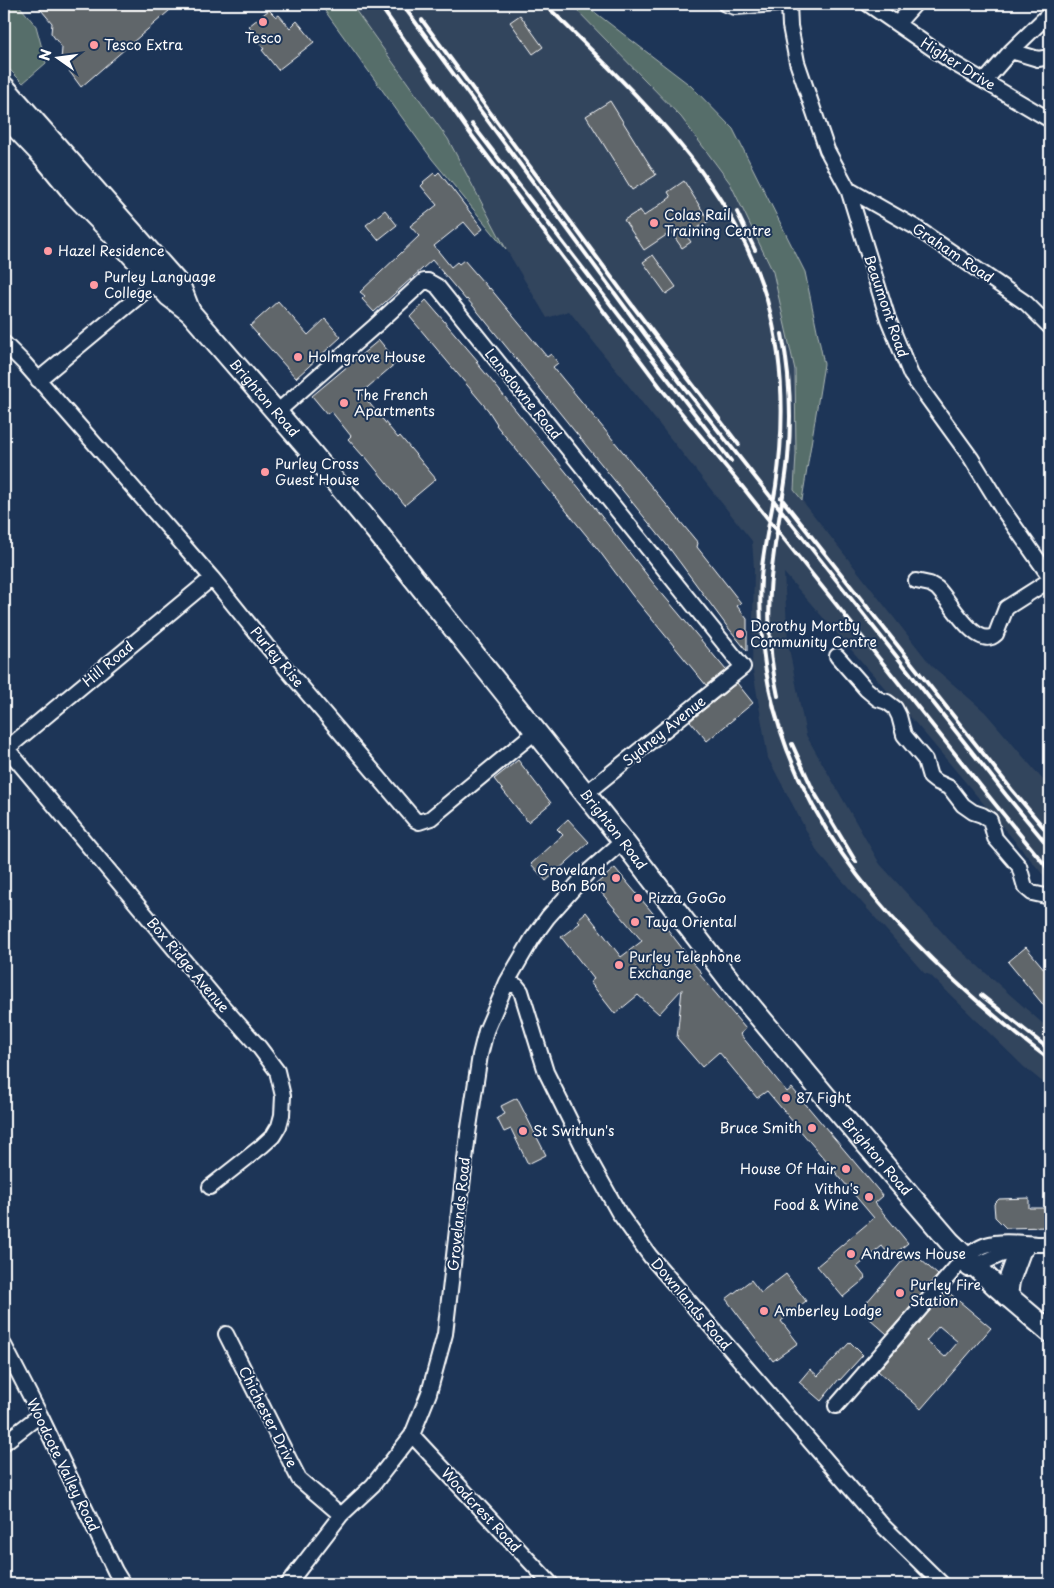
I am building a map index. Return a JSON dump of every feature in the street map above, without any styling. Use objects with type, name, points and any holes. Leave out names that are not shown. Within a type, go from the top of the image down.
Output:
[{"type":"highway","name":"Brighton Road","points":[[4,87],[180,286],[190,312]]},
{"type":"highway","name":"Brighton Road","points":[[4,115],[169,296],[190,312],[277,412],[383,540],[623,841],[738,990],[935,1225],[1007,1296],[1050,1332]]},
{"type":"highway","points":[[1007,1296],[1008,1281],[1025,1248]]},
{"type":"street","points":[[725,4],[735,6],[778,4]]},
{"type":"street","name":"Beaumont Road","points":[[789,4],[790,26],[797,62],[827,150],[848,189],[888,319],[911,375],[966,450],[1003,510],[1050,579]]},
{"type":"street","name":"Higher Drive","points":[[868,4],[955,64],[1050,120]]},
{"type":"street","points":[[897,24],[914,4]]},
{"type":"street","points":[[985,81],[1011,51],[1050,13]]},
{"type":"street","points":[[1011,51],[1038,59],[1050,58]]},
{"type":"street","name":"Graham Road","points":[[848,189],[947,249],[1026,303],[1050,327]]},
{"type":"street","name":"Lansdowne Road","points":[[277,412],[424,281],[432,283],[437,286],[743,667]]},
{"type":"street","points":[[38,380],[156,282]]},
{"type":"street","name":"Purley Rise","points":[[4,343],[212,578],[266,645],[411,816],[419,822],[431,818],[535,732]]},
{"type":"street","name":"Hill Road","points":[[5,748],[212,578]]},
{"type":"street","points":[[916,581],[924,582],[937,588],[970,630],[980,636],[989,638],[996,634],[1006,608],[1050,579]]},
{"type":"street","points":[[837,656],[866,689],[878,699],[887,702],[895,708],[900,716],[904,735],[925,760],[930,777],[950,788],[962,805],[990,820],[995,838],[1019,866],[1025,887],[1032,893],[1050,897]]},
{"type":"street","name":"Sydney Avenue","points":[[585,794],[743,667]]},
{"type":"street","name":"Box Ridge Avenue","points":[[5,748],[217,1000],[265,1054],[277,1072],[281,1082],[284,1106],[276,1131],[262,1146],[210,1186]]},
{"type":"street","name":"Grovelands Road","points":[[288,1584],[341,1515],[373,1485],[412,1435],[429,1393],[445,1334],[468,1134],[480,1055],[486,1031],[507,982],[532,939],[548,917],[590,870],[623,841]]},
{"type":"street","name":"Downlands Road","points":[[507,982],[517,986],[521,991],[546,1072],[590,1161],[619,1213],[650,1256],[883,1526],[942,1584]]},
{"type":"street","points":[[836,1406],[950,1277],[970,1261],[1050,1244]]},
{"type":"street","name":"Chichester Drive","points":[[226,1334],[299,1478],[341,1515]]},
{"type":"street","name":"Woodcote Valley Road","points":[[4,1345],[123,1584]]},
{"type":"street","points":[[4,1443],[40,1415]]},
{"type":"street","name":"Woodcrest Road","points":[[412,1435],[551,1584]]},
{"type":"shaded area","points":[[351,4],[571,4],[681,117],[730,183],[773,272],[795,370],[796,454],[794,490],[931,665],[985,712],[1050,788],[1050,883],[925,734],[784,573],[788,643],[806,735],[880,864],[951,942],[1050,1030],[1050,1088],[1024,1067],[930,975],[924,973],[818,853],[768,758],[752,665],[754,568],[752,541],[569,311],[547,318],[506,249],[448,138]]},
{"type":"green space","points":[[4,4],[18,4],[36,26],[46,63],[23,83],[4,64]]},
{"type":"green space","points":[[320,4],[351,4],[448,139],[506,249],[432,159]]},
{"type":"green space","points":[[571,4],[584,4],[691,86],[733,129],[805,272],[824,364],[802,500],[794,490],[796,454],[795,370],[773,272],[730,183],[681,117]]},
{"type":"building","name":"Tesco Extra","points":[[36,4],[177,4],[81,87],[61,60],[62,48],[51,33],[52,23]]},
{"type":"building","points":[[269,10],[276,17],[279,15],[290,28],[297,21],[314,42],[278,70],[262,50],[264,49],[253,35],[256,33],[249,26]]},
{"type":"building","points":[[520,15],[543,47],[533,54],[510,22]]},
{"type":"building","points":[[610,101],[656,175],[632,190],[586,116]]},
{"type":"building","points":[[439,172],[483,229],[475,235],[464,222],[434,246],[451,267],[457,262],[459,264],[464,260],[490,288],[547,357],[551,354],[558,363],[553,367],[698,543],[697,547],[741,603],[737,606],[747,619],[747,651],[670,549],[474,307],[432,260],[374,312],[362,299],[365,296],[360,292],[419,236],[410,226],[437,205],[421,186],[434,173],[436,175]]},
{"type":"building","points":[[684,181],[709,221],[686,235],[691,242],[682,248],[671,232],[644,250],[624,220],[640,210],[644,216],[671,197],[668,192]]},
{"type":"building","points":[[385,210],[397,225],[378,240],[366,225]]},
{"type":"building","points":[[653,255],[676,287],[666,294],[643,262]]},
{"type":"building","points":[[426,300],[478,361],[476,362],[584,494],[654,584],[726,670],[706,685],[632,595],[600,552],[496,425],[488,410],[410,317]]},
{"type":"building","name":"Holmgrove House","points":[[278,301],[308,335],[325,319],[341,337],[296,378],[250,326]]},
{"type":"building","name":"The French Apartments","points":[[379,340],[397,362],[361,393],[398,438],[400,436],[436,479],[405,505],[364,455],[348,439],[351,436],[331,411],[327,414],[312,396]]},
{"type":"building","points":[[737,683],[753,703],[707,741],[690,721]]},
{"type":"building","points":[[518,760],[551,803],[528,822],[494,779]]},
{"type":"building","points":[[568,819],[589,842],[546,881],[531,864],[563,835],[557,829]]},
{"type":"building","points":[[615,868],[658,917],[684,953],[702,973],[700,975],[746,1029],[740,1034],[787,1092],[792,1088],[883,1196],[875,1203],[908,1243],[891,1257],[882,1246],[857,1267],[866,1278],[843,1297],[817,1266],[874,1218],[767,1091],[757,1098],[719,1052],[702,1067],[677,1038],[682,989],[659,1014],[638,995],[615,1014],[590,982],[594,979],[561,937],[580,923],[577,920],[586,912],[621,957],[642,941],[595,885]]},
{"type":"building","points":[[1026,947],[1050,976],[1050,1013],[1008,962]]},
{"type":"building","name":"St Swithun's","points":[[517,1098],[546,1155],[528,1164],[511,1129],[504,1132],[497,1118],[505,1114],[501,1106]]},
{"type":"building","points":[[1029,1198],[1029,1208],[1050,1208],[1050,1227],[1006,1228],[995,1217],[994,1204],[999,1199]]},
{"type":"building","name":"Purley Fire Station","points":[[911,1251],[938,1275],[887,1334],[860,1310]]},
{"type":"building","name":"Amberley Lodge","points":[[786,1274],[806,1301],[781,1321],[798,1343],[773,1361],[726,1299],[751,1280],[761,1293]]},
{"type":"building","points":[[947,1291],[991,1328],[921,1409],[878,1371]],"holes":[[[939,1326],[958,1342],[945,1357],[926,1341]]]},
{"type":"building","points":[[850,1342],[863,1355],[839,1379],[821,1401],[799,1382],[810,1369],[818,1376]]},
{"type":"railway","points":[[379,4],[467,129],[664,392],[737,480],[1050,871]]},
{"type":"railway","points":[[402,4],[680,382],[1006,795],[1050,848]]},
{"type":"railway","points":[[545,4],[644,104],[675,138],[704,175],[729,213],[750,255],[767,300],[773,323],[780,369],[782,416],[779,463],[761,578],[764,655],[779,726],[806,792],[842,854],[886,911],[937,964],[992,1014],[1050,1060]]},
{"type":"railway","points":[[422,20],[632,305],[739,445]]},
{"type":"railway","points":[[472,124],[731,461]]},
{"type":"railway","points":[[737,212],[755,250]]},
{"type":"railway","points":[[778,696],[770,642],[769,606],[789,442],[790,396],[782,334]]},
{"type":"railway","points":[[781,498],[1012,790],[1050,835]]},
{"type":"railway","points":[[792,744],[814,792],[856,862]]},
{"type":"railway","points":[[981,995],[1050,1050]]},
{"type":"place","name":"Tesco","points":[[263,22]]},
{"type":"place","name":"Tesco Extra","points":[[94,45]]},
{"type":"place","name":"Colas Rail Training Centre","points":[[654,223]]},
{"type":"place","name":"Hazel Residence","points":[[48,251]]},
{"type":"place","name":"Purley Language College","points":[[94,285]]},
{"type":"place","name":"Holmgrove House","points":[[298,357]]},
{"type":"place","name":"The French Apartments","points":[[344,403]]},
{"type":"place","name":"Purley Cross Guest House","points":[[265,472]]},
{"type":"place","name":"Dorothy Mortby Community Centre","points":[[740,634]]},
{"type":"place","name":"Groveland Bon Bon","points":[[616,878]]},
{"type":"place","name":"Pizza GoGo","points":[[638,898]]},
{"type":"place","name":"Taya Oriental","points":[[635,922]]},
{"type":"place","name":"Purley Telephone Exchange","points":[[619,965]]},
{"type":"place","name":"87 Fight","points":[[786,1098]]},
{"type":"place","name":"Bruce Smith","points":[[812,1128]]},
{"type":"place","name":"St Swithun's","points":[[523,1131]]},
{"type":"place","name":"House Of Hair","points":[[846,1169]]},
{"type":"place","name":"Vithu's Food & Wine","points":[[869,1197]]},
{"type":"place","name":"Andrews House","points":[[851,1254]]},
{"type":"place","name":"Purley Fire Station","points":[[900,1293]]},
{"type":"place","name":"Amberley Lodge","points":[[764,1311]]}]
